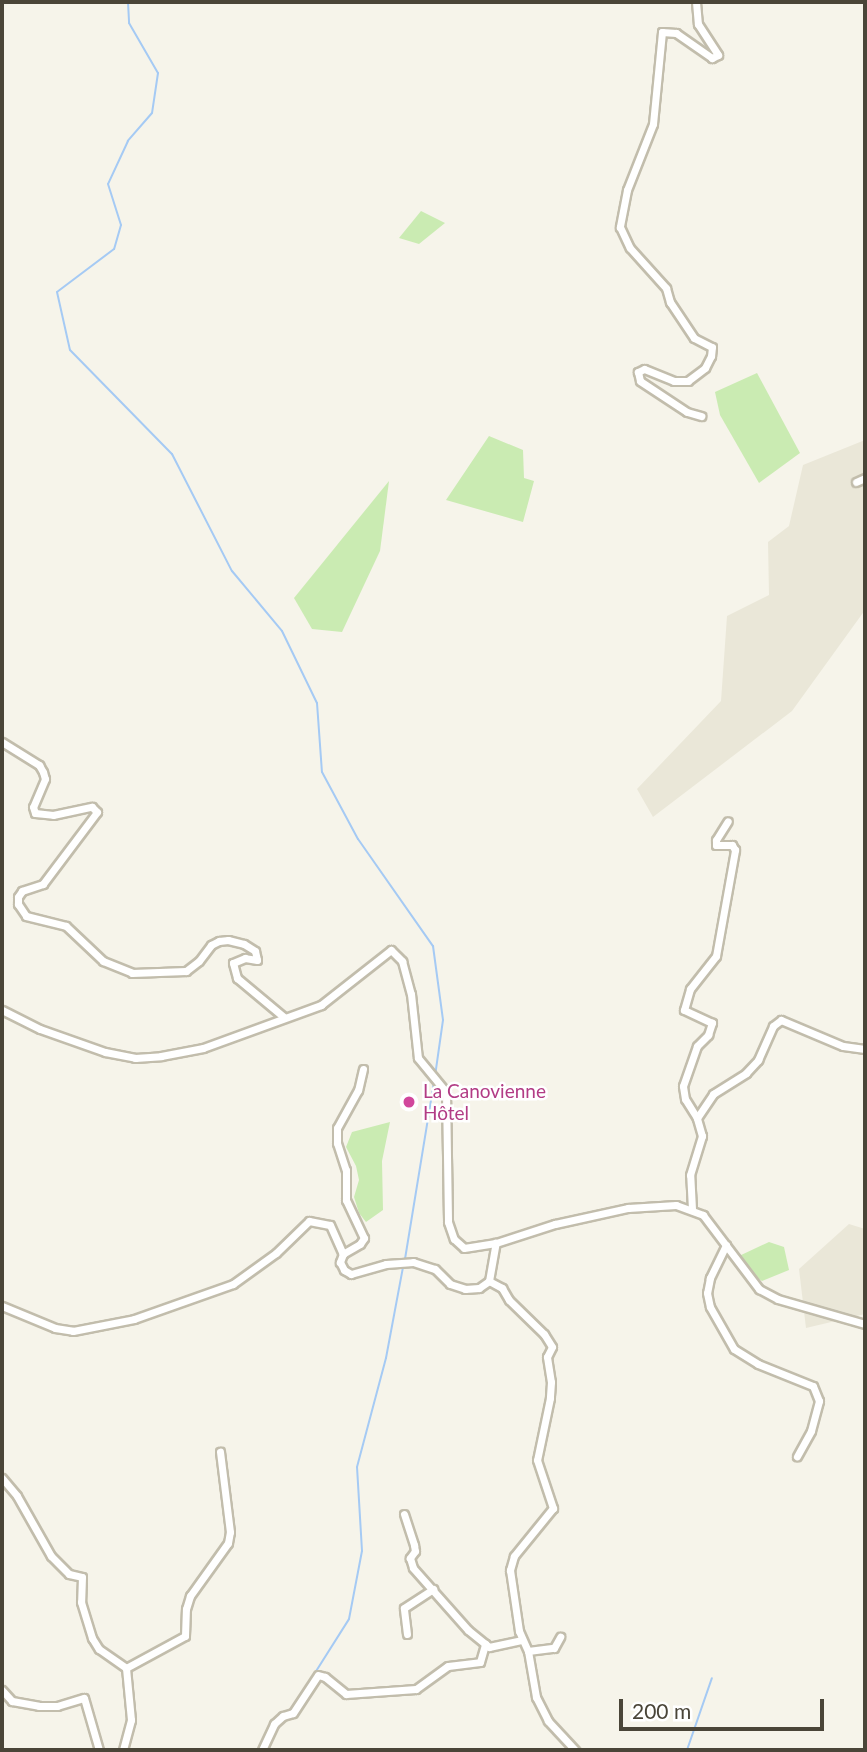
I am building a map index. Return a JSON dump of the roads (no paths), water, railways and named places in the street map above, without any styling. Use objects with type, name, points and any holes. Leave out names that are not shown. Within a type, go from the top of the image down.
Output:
[{"type":"street","points":[[695,2],[698,24],[718,55],[712,58],[676,33],[662,32],[653,124],[627,190],[620,227],[630,248],[666,288],[670,302],[694,338],[712,347],[705,368],[688,381],[674,381],[644,369],[638,372],[640,381],[687,412],[701,416]]},
{"type":"street","points":[[856,481],[865,478]]},
{"type":"street","points":[[2,742],[39,765],[43,772],[45,779],[33,807],[35,813],[52,815],[92,807],[97,812],[43,884],[22,891],[18,904],[26,916],[66,926],[103,961],[132,973],[186,971],[211,945],[219,941],[244,944],[256,951],[257,960],[245,958],[233,963],[237,978],[285,1018]]},
{"type":"street","points":[[692,1209],[690,1175],[702,1136],[685,1099],[683,1086],[697,1046],[708,1035],[712,1023],[684,1010],[690,989],[716,956],[735,850],[732,845],[716,845],[716,840],[728,821]]},
{"type":"street","points":[[2,1010],[40,1029],[105,1052],[135,1058],[161,1056],[203,1048],[321,1005],[391,950],[394,951],[402,961],[411,994],[418,1058],[422,1067],[435,1076],[446,1091],[450,1232],[464,1248],[496,1243],[555,1224],[628,1208],[676,1205],[692,1209],[716,1228],[759,1289],[778,1299],[865,1324]]},
{"type":"street","points":[[696,1118],[713,1094],[746,1073],[758,1060],[773,1026],[781,1020],[843,1046],[865,1049]]},
{"type":"street","points":[[363,1069],[358,1090],[337,1128],[337,1143],[346,1170],[346,1200],[364,1238],[360,1244],[343,1254],[340,1262],[351,1274],[386,1264],[413,1262],[435,1269],[441,1279],[465,1289],[479,1288],[489,1281],[496,1243]]},
{"type":"street","points":[[2,1306],[55,1328],[73,1331],[134,1319],[233,1284],[269,1259],[309,1221],[330,1225],[343,1254]]},
{"type":"street","points":[[726,1245],[710,1278],[707,1293],[710,1307],[734,1349],[758,1364],[813,1386],[819,1401],[811,1431],[797,1456]]},
{"type":"street","points":[[489,1281],[502,1288],[509,1300],[544,1334],[552,1346],[547,1357],[551,1382],[550,1398],[537,1460],[552,1508],[514,1556],[510,1570],[522,1640],[528,1651],[536,1697],[548,1721],[575,1750]]},
{"type":"street","points":[[126,1668],[185,1636],[190,1596],[228,1543],[230,1532],[220,1452]]},
{"type":"street","points":[[2,1479],[17,1496],[51,1556],[69,1574],[82,1577],[81,1602],[92,1638],[99,1649],[126,1668],[131,1720],[123,1750]]},
{"type":"street","points":[[404,1514],[414,1545],[410,1563],[468,1630],[489,1647],[522,1640]]},
{"type":"street","points":[[407,1634],[404,1608],[433,1589]]},
{"type":"street","points":[[528,1651],[554,1648],[560,1637]]},
{"type":"street","points":[[262,1750],[274,1724],[283,1716],[293,1713],[310,1691],[318,1675],[325,1676],[346,1694],[416,1689],[449,1666],[480,1662],[485,1644]]},
{"type":"street","points":[[2,1690],[12,1702],[39,1706],[57,1706],[84,1698],[99,1750]]},
{"type":"waterway","points":[[128,2],[129,23],[158,73],[152,113],[128,141],[108,184],[121,225],[114,249],[57,292],[70,350],[172,454],[232,571],[282,631],[317,703],[322,772],[358,839],[433,946],[443,1020],[435,1076]]},
{"type":"waterway","points":[[405,1259],[434,1081]]},
{"type":"waterway","points":[[313,1676],[349,1619],[362,1551],[357,1467],[386,1358],[403,1267]]},
{"type":"waterway","points":[[687,1750],[712,1678]]},
{"type":"waterway","points":[[273,1734],[285,1719]]},
{"type":"place","name":"La Canovienne Hôtel","points":[[409,1102]]}]
